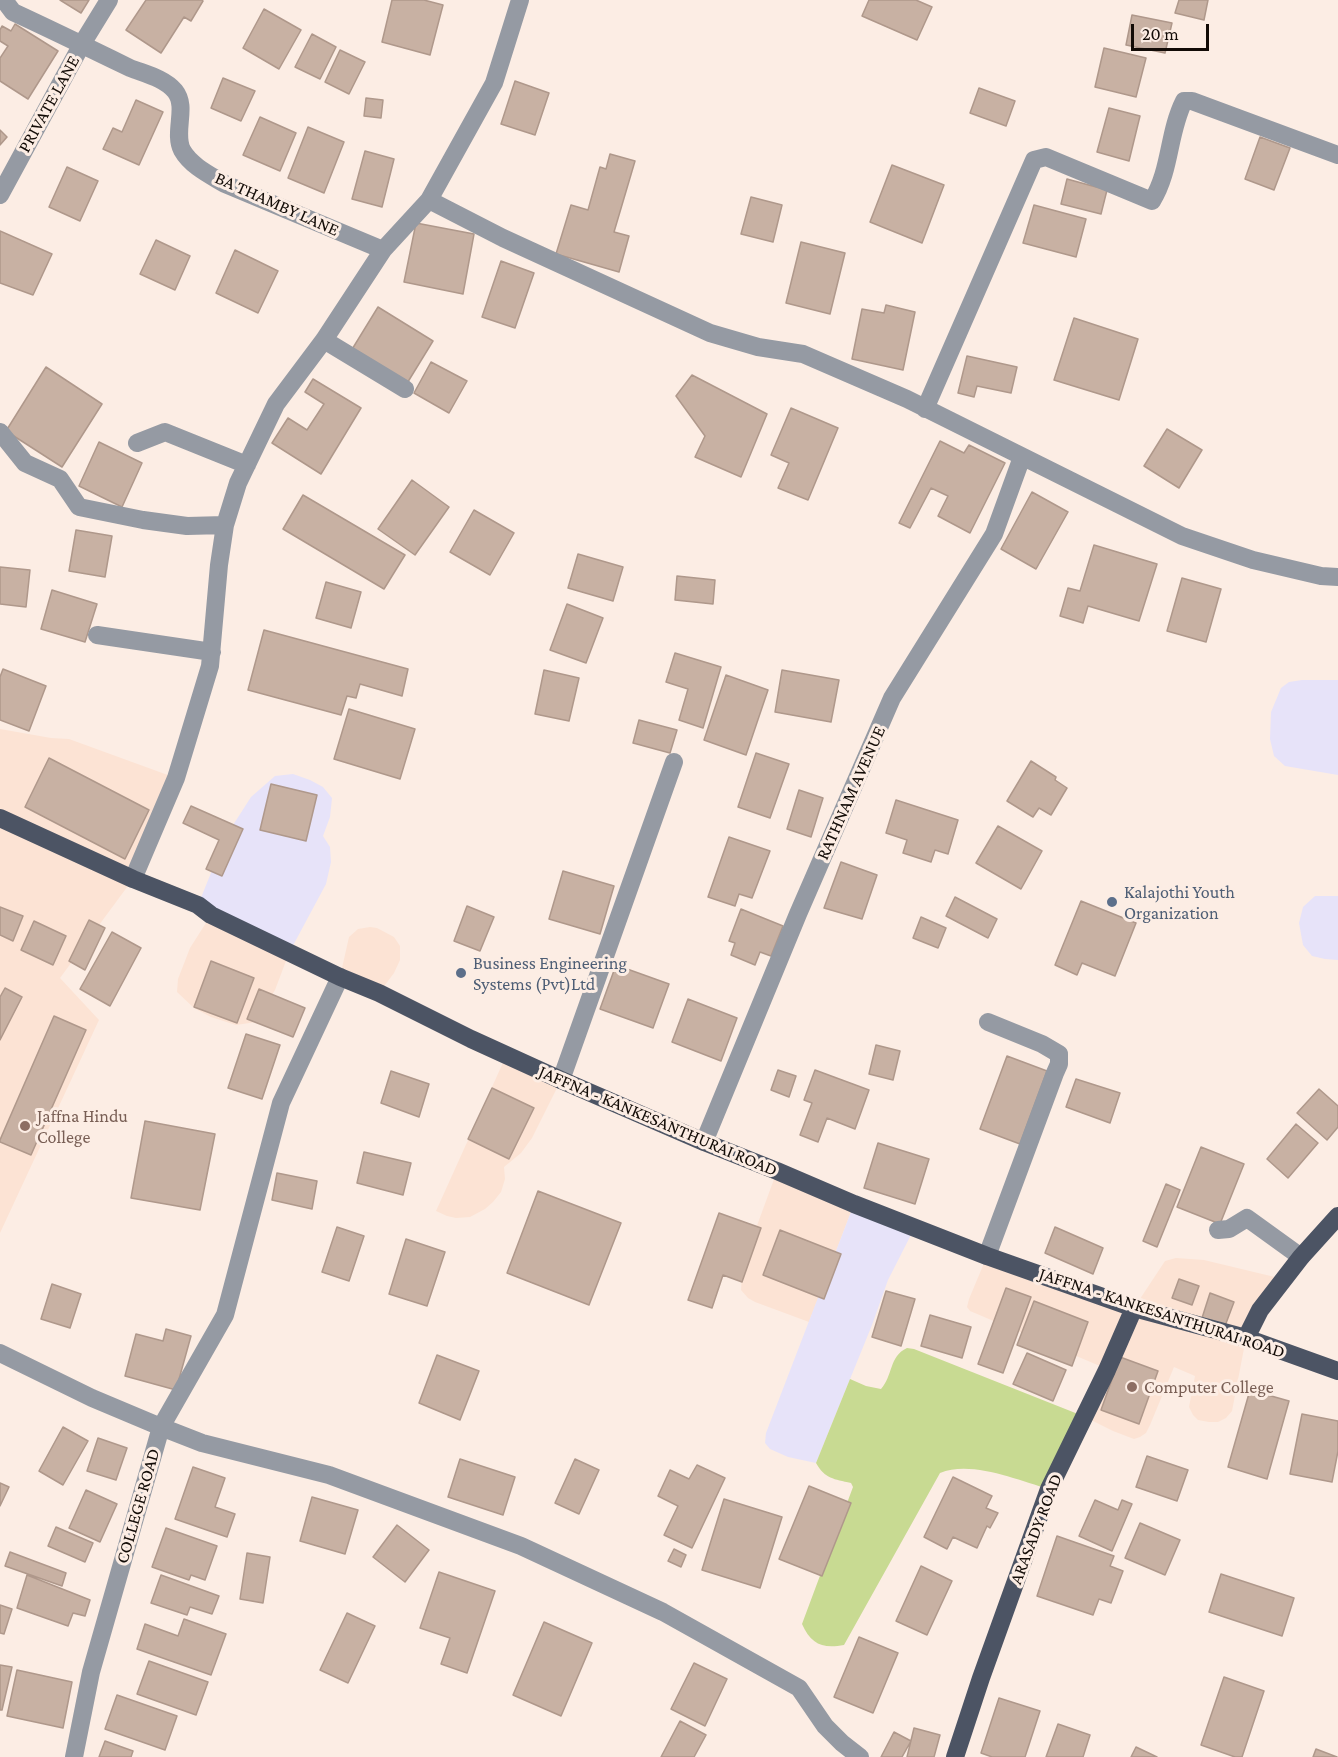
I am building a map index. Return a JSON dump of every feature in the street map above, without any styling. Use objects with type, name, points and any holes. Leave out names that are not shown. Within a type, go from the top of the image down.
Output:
[{"type":"main road","name":"JAFFNA - KANKESANTHURAI ROAD","points":[[0,818],[133,879],[198,905],[210,915],[561,1080],[854,1204],[987,1256],[1134,1308],[1246,1338],[1338,1371]]},
{"type":"main road","points":[[1246,1338],[1260,1310],[1301,1257],[1338,1216]]},
{"type":"main road","name":"ARASADY ROAD","points":[[955,1757],[1049,1489],[1107,1370],[1134,1308]]},
{"type":"street","name":"BA THAMBY LANE","points":[[4,0],[13,12],[168,85],[177,93],[180,103],[178,129],[183,152],[208,174],[225,184],[383,250]]},
{"type":"street","name":"PRIVATE LANE","points":[[0,195],[108,0]]},
{"type":"street","points":[[133,879],[176,778],[210,666],[225,525],[238,483],[276,404],[324,340],[383,250],[429,200],[494,82],[520,0]]},
{"type":"street","points":[[925,409],[1034,160],[1046,157],[1152,201],[1161,186],[1178,114],[1184,101],[1192,101],[1338,155]]},
{"type":"street","points":[[429,200],[503,238],[710,333],[758,347],[803,354],[907,399],[1182,536],[1253,560],[1321,576],[1338,577]]},
{"type":"street","points":[[324,340],[405,389]]},
{"type":"street","points":[[0,432],[26,463],[60,479],[79,507],[176,525],[225,525]]},
{"type":"street","points":[[137,444],[165,432],[247,465]]},
{"type":"street","name":"RATHNAM AVENUE","points":[[704,1142],[798,914],[892,698],[994,534],[1022,457]]},
{"type":"street","points":[[97,635],[212,652]]},
{"type":"street","points":[[561,1080],[674,762]]},
{"type":"street","points":[[340,977],[281,1103],[225,1315],[161,1427],[202,1443],[329,1475],[520,1546],[663,1612],[799,1688],[825,1726],[860,1757]]},
{"type":"street","points":[[987,1256],[1059,1064],[1059,1054],[1042,1044],[988,1022]]},
{"type":"street","points":[[1218,1230],[1229,1229],[1247,1218],[1301,1257]]},
{"type":"street","name":"COLLEGE ROAD","points":[[0,1353],[92,1398],[161,1427],[90,1672],[74,1757]]},
{"type":"shaded area","points":[[1338,680],[1338,775],[1285,766],[1274,756],[1270,739],[1271,712],[1281,688],[1289,682]]},
{"type":"shaded area","points":[[0,729],[69,739],[176,778],[133,879],[60,978],[99,1020],[0,1233]]},
{"type":"shaded area","points":[[293,774],[323,787],[332,798],[330,817],[323,836],[330,847],[331,862],[326,884],[289,953],[198,905],[226,836],[251,797],[275,776]]},
{"type":"shaded area","points":[[1315,896],[1338,896],[1338,960],[1312,956],[1303,945],[1299,923],[1303,907]]},
{"type":"shaded area","points":[[211,915],[289,953],[275,990],[256,1022],[236,1025],[211,1017],[194,1008],[177,992],[178,979],[190,948]]},
{"type":"shaded area","points":[[370,927],[394,937],[400,946],[400,960],[394,973],[379,993],[340,977],[349,937],[358,929]]},
{"type":"shaded area","points":[[506,1056],[561,1080],[532,1138],[521,1153],[504,1167],[505,1179],[501,1192],[493,1202],[470,1217],[447,1216],[436,1211]]},
{"type":"shaded area","points":[[777,1171],[854,1204],[809,1322],[755,1302],[741,1290],[742,1275],[755,1231]]},
{"type":"shaded area","points":[[854,1204],[915,1227],[888,1280],[816,1463],[788,1457],[770,1449],[765,1443],[766,1433]]},
{"type":"shaded area","points":[[987,1256],[1134,1308],[1165,1261],[1176,1258],[1204,1260],[1283,1279],[1246,1338],[1232,1411],[1226,1418],[1218,1422],[1198,1420],[1189,1407],[1195,1376],[1174,1367],[1146,1433],[1134,1439],[1083,1416],[1107,1369],[970,1311],[967,1307],[969,1299]]},
{"type":"green space","points":[[907,1348],[1083,1416],[1049,1489],[980,1470],[952,1470],[940,1473],[844,1645],[818,1644],[805,1631],[802,1624],[853,1487],[851,1483],[827,1475],[816,1463],[850,1379],[881,1389],[897,1356]]},
{"type":"building","points":[[60,0],[89,0],[81,13]]},
{"type":"building","points":[[146,0],[203,1],[191,21],[184,17],[161,53],[126,30]]},
{"type":"building","points":[[392,0],[424,0],[443,5],[430,55],[382,42]]},
{"type":"building","points":[[869,0],[916,0],[932,7],[917,40],[862,16]]},
{"type":"building","points":[[1179,0],[1208,0],[1204,20],[1175,13]]},
{"type":"building","points":[[264,9],[301,30],[279,69],[243,48]]},
{"type":"building","points":[[1132,15],[1172,23],[1165,53],[1126,45]]},
{"type":"building","points":[[15,24],[58,51],[28,99],[0,81],[0,58],[8,46],[0,41],[0,30],[2,26],[11,31]]},
{"type":"building","points":[[312,34],[336,47],[320,79],[295,67]]},
{"type":"building","points":[[1104,48],[1146,58],[1136,97],[1095,87]]},
{"type":"building","points":[[340,50],[365,62],[349,94],[325,82]]},
{"type":"building","points":[[223,78],[255,91],[241,121],[211,108]]},
{"type":"building","points":[[515,81],[549,93],[535,135],[501,124]]},
{"type":"building","points":[[979,88],[1015,101],[1006,126],[970,113]]},
{"type":"building","points":[[366,98],[383,100],[381,118],[364,116]]},
{"type":"building","points":[[136,100],[163,112],[139,165],[103,149],[113,128],[122,132]]},
{"type":"building","points":[[1109,108],[1140,116],[1129,161],[1097,152]]},
{"type":"building","points":[[260,117],[296,133],[280,171],[243,155]]},
{"type":"building","points":[[308,127],[344,142],[324,193],[288,178]]},
{"type":"building","points":[[0,130],[7,137],[0,145]]},
{"type":"building","points":[[1260,137],[1290,148],[1274,190],[1245,179]]},
{"type":"building","points":[[365,151],[394,159],[382,207],[352,199]]},
{"type":"building","points":[[610,154],[635,161],[614,232],[629,236],[619,272],[556,254],[571,205],[588,210],[600,167],[606,169]]},
{"type":"building","points":[[892,165],[944,185],[922,243],[870,222]]},
{"type":"building","points":[[67,167],[98,181],[80,221],[49,207]]},
{"type":"building","points":[[1067,179],[1107,190],[1101,214],[1061,204]]},
{"type":"building","points":[[751,197],[782,205],[773,242],[741,234]]},
{"type":"building","points":[[1034,205],[1086,219],[1076,257],[1023,243]]},
{"type":"building","points":[[416,223],[474,234],[463,294],[404,282]]},
{"type":"building","points":[[0,231],[52,254],[33,295],[0,283]]},
{"type":"building","points":[[156,240],[190,256],[175,290],[140,274]]},
{"type":"building","points":[[801,242],[845,253],[830,314],[786,303]]},
{"type":"building","points":[[235,250],[278,271],[258,313],[216,293]]},
{"type":"building","points":[[501,261],[534,273],[515,328],[482,317]]},
{"type":"building","points":[[886,305],[915,312],[903,370],[852,359],[862,309],[884,313]]},
{"type":"building","points":[[378,307],[433,341],[406,385],[351,351]]},
{"type":"building","points":[[1074,318],[1138,339],[1119,400],[1054,380]]},
{"type":"building","points":[[967,356],[1017,367],[1011,393],[977,386],[974,397],[958,393]]},
{"type":"building","points":[[431,362],[467,381],[449,413],[414,393]]},
{"type":"building","points":[[46,367],[102,404],[62,467],[6,431]]},
{"type":"building","points":[[692,375],[767,414],[741,477],[695,457],[705,436],[676,396]]},
{"type":"building","points":[[313,379],[361,408],[321,474],[272,443],[288,418],[307,430],[324,404],[305,392]]},
{"type":"building","points":[[791,408],[838,428],[808,500],[778,488],[789,463],[771,455]]},
{"type":"building","points":[[1167,429],[1202,450],[1179,488],[1144,466]]},
{"type":"building","points":[[940,441],[964,453],[969,445],[1005,463],[970,533],[938,516],[948,496],[931,488],[910,528],[899,523]]},
{"type":"building","points":[[99,442],[142,463],[122,507],[79,486]]},
{"type":"building","points":[[412,480],[449,507],[415,555],[378,529]]},
{"type":"building","points":[[1032,492],[1068,512],[1036,569],[1001,549]]},
{"type":"building","points":[[303,495],[405,555],[384,589],[283,529]]},
{"type":"building","points":[[474,510],[514,533],[490,575],[450,552]]},
{"type":"building","points":[[76,530],[112,536],[105,577],[69,571]]},
{"type":"building","points":[[1094,545],[1157,564],[1139,621],[1088,606],[1083,623],[1060,616],[1068,588],[1080,591]]},
{"type":"building","points":[[578,554],[623,567],[613,601],[568,588]]},
{"type":"building","points":[[0,567],[30,570],[26,607],[0,604]]},
{"type":"building","points":[[677,576],[715,580],[713,604],[675,600]]},
{"type":"building","points":[[1182,578],[1221,589],[1206,642],[1167,631]]},
{"type":"building","points":[[326,582],[361,592],[351,628],[316,618]]},
{"type":"building","points":[[52,590],[97,604],[85,642],[41,629]]},
{"type":"building","points":[[567,604],[603,618],[586,663],[550,650]]},
{"type":"building","points":[[264,630],[408,669],[402,696],[360,684],[356,698],[347,696],[341,715],[248,690]]},
{"type":"building","points":[[675,653],[721,667],[703,728],[679,720],[688,689],[666,682]]},
{"type":"building","points":[[3,669],[46,686],[29,731],[0,720],[0,677]]},
{"type":"building","points":[[544,670],[579,678],[569,721],[535,714]]},
{"type":"building","points":[[782,670],[839,680],[831,722],[775,712]]},
{"type":"building","points":[[726,675],[768,690],[746,755],[704,740]]},
{"type":"building","points":[[349,709],[415,729],[400,779],[334,759]]},
{"type":"building","points":[[639,720],[677,730],[670,753],[633,743]]},
{"type":"building","points":[[756,753],[789,764],[770,818],[738,807]]},
{"type":"building","points":[[49,758],[149,810],[125,859],[25,807]]},
{"type":"building","points":[[1031,761],[1056,777],[1055,780],[1067,788],[1051,815],[1039,808],[1033,817],[1007,801]]},
{"type":"building","points":[[271,784],[317,795],[306,841],[260,830]]},
{"type":"building","points":[[799,790],[823,798],[811,837],[787,829]]},
{"type":"building","points":[[896,800],[958,820],[948,854],[935,850],[931,862],[903,853],[907,840],[886,833]]},
{"type":"building","points":[[191,806],[243,829],[222,876],[206,869],[219,840],[183,823]]},
{"type":"building","points":[[998,826],[1042,851],[1021,889],[976,863]]},
{"type":"building","points":[[729,837],[770,851],[752,898],[739,894],[735,906],[708,897]]},
{"type":"building","points":[[841,862],[877,875],[862,919],[824,908]]},
{"type":"building","points":[[563,871],[614,886],[600,934],[549,919]]},
{"type":"building","points":[[955,897],[997,919],[988,938],[946,916]]},
{"type":"building","points":[[1081,901],[1136,923],[1115,976],[1082,963],[1077,975],[1055,965]]},
{"type":"building","points":[[467,906],[494,917],[480,951],[454,941]]},
{"type":"building","points":[[0,907],[23,916],[13,941],[0,935]]},
{"type":"building","points":[[741,909],[783,926],[771,956],[760,952],[755,965],[731,955],[735,943],[729,941]]},
{"type":"building","points":[[921,917],[946,928],[938,948],[913,938]]},
{"type":"building","points":[[89,920],[105,928],[85,970],[69,961]]},
{"type":"building","points":[[34,921],[66,936],[53,965],[21,950]]},
{"type":"building","points":[[112,932],[141,948],[110,1006],[80,989]]},
{"type":"building","points":[[211,961],[254,978],[237,1023],[194,1007]]},
{"type":"building","points":[[616,965],[669,984],[653,1028],[600,1009]]},
{"type":"building","points":[[5,988],[22,997],[0,1040],[0,997]]},
{"type":"building","points":[[259,989],[305,1008],[293,1037],[247,1019]]},
{"type":"building","points":[[688,999],[737,1018],[721,1061],[672,1042]]},
{"type":"building","points":[[54,1016],[86,1030],[31,1155],[0,1142],[0,1140]]},
{"type":"building","points":[[246,1034],[280,1045],[262,1099],[228,1088]]},
{"type":"building","points":[[876,1045],[900,1051],[893,1080],[869,1074]]},
{"type":"building","points":[[1007,1056],[1047,1071],[1020,1144],[980,1129]]},
{"type":"building","points":[[778,1070],[796,1076],[789,1097],[771,1090]]},
{"type":"building","points":[[815,1070],[869,1090],[855,1129],[827,1118],[818,1142],[800,1135],[812,1103],[804,1100]]},
{"type":"building","points":[[391,1071],[429,1084],[419,1117],[381,1103]]},
{"type":"building","points":[[1076,1079],[1120,1093],[1110,1123],[1066,1107]]},
{"type":"building","points":[[492,1088],[534,1108],[509,1159],[468,1139]]},
{"type":"building","points":[[1319,1089],[1338,1106],[1338,1127],[1327,1140],[1297,1113]]},
{"type":"building","points":[[145,1121],[215,1134],[200,1210],[131,1198]]},
{"type":"building","points":[[1296,1124],[1318,1143],[1288,1178],[1267,1159]]},
{"type":"building","points":[[878,1143],[929,1159],[915,1204],[864,1188]]},
{"type":"building","points":[[1201,1147],[1244,1164],[1220,1224],[1177,1207]]},
{"type":"building","points":[[364,1152],[411,1163],[403,1195],[357,1183]]},
{"type":"building","points":[[277,1173],[317,1181],[312,1209],[272,1200]]},
{"type":"building","points":[[1166,1184],[1180,1190],[1157,1247],[1143,1241]]},
{"type":"building","points":[[538,1191],[621,1223],[589,1305],[507,1273]]},
{"type":"building","points":[[719,1213],[761,1228],[742,1282],[723,1275],[712,1308],[688,1300]]},
{"type":"building","points":[[337,1227],[364,1236],[349,1281],[322,1272]]},
{"type":"building","points":[[1055,1227],[1103,1248],[1093,1274],[1045,1253]]},
{"type":"building","points":[[780,1230],[841,1254],[824,1299],[763,1275]]},
{"type":"building","points":[[406,1239],[445,1252],[427,1306],[389,1294]]},
{"type":"building","points":[[1179,1279],[1199,1286],[1192,1305],[1172,1298]]},
{"type":"building","points":[[52,1284],[81,1294],[70,1328],[41,1319]]},
{"type":"building","points":[[1006,1288],[1031,1297],[1003,1373],[978,1364]]},
{"type":"building","points":[[886,1291],[915,1299],[901,1346],[872,1337]]},
{"type":"building","points":[[1210,1293],[1234,1302],[1225,1326],[1202,1318]]},
{"type":"building","points":[[1034,1301],[1088,1322],[1072,1366],[1017,1345]]},
{"type":"building","points":[[930,1315],[971,1327],[962,1358],[921,1346]]},
{"type":"building","points":[[166,1329],[191,1336],[176,1390],[125,1376],[136,1334],[163,1341]]},
{"type":"building","points":[[1027,1353],[1066,1370],[1053,1401],[1013,1384]]},
{"type":"building","points":[[437,1355],[479,1371],[460,1420],[419,1403]]},
{"type":"building","points":[[1120,1357],[1158,1371],[1139,1424],[1101,1410]]},
{"type":"building","points":[[1250,1390],[1289,1401],[1267,1479],[1228,1467]]},
{"type":"building","points":[[1302,1414],[1338,1421],[1338,1451],[1332,1482],[1290,1474]]},
{"type":"building","points":[[63,1427],[88,1441],[63,1485],[39,1471]]},
{"type":"building","points":[[98,1438],[127,1448],[116,1480],[87,1471]]},
{"type":"building","points":[[1147,1456],[1188,1470],[1177,1501],[1136,1487]]},
{"type":"building","points":[[460,1459],[515,1477],[503,1515],[448,1497]]},
{"type":"building","points":[[575,1459],[599,1470],[579,1514],[555,1503]]},
{"type":"building","points":[[697,1465],[725,1478],[692,1548],[664,1535],[678,1506],[658,1496],[670,1470],[689,1479]]},
{"type":"building","points":[[193,1467],[225,1478],[215,1507],[235,1514],[227,1537],[175,1519]]},
{"type":"building","points":[[953,1477],[992,1496],[986,1508],[998,1513],[990,1528],[987,1526],[977,1548],[953,1537],[947,1549],[924,1537]]},
{"type":"building","points":[[0,1483],[9,1487],[0,1506]]},
{"type":"building","points":[[809,1486],[851,1503],[822,1576],[779,1559]]},
{"type":"building","points":[[86,1490],[117,1504],[100,1542],[69,1528]]},
{"type":"building","points":[[312,1497],[358,1510],[345,1554],[300,1541]]},
{"type":"building","points":[[724,1499],[782,1517],[760,1588],[702,1570]]},
{"type":"building","points":[[1095,1500],[1118,1510],[1122,1500],[1132,1504],[1112,1551],[1079,1536]]},
{"type":"building","points":[[1140,1523],[1180,1540],[1165,1575],[1125,1558]]},
{"type":"building","points":[[397,1525],[429,1550],[405,1582],[373,1557]]},
{"type":"building","points":[[56,1527],[93,1543],[85,1562],[48,1546]]},
{"type":"building","points":[[166,1528],[217,1546],[205,1580],[191,1575],[189,1580],[152,1567]]},
{"type":"building","points":[[1057,1536],[1114,1556],[1110,1566],[1123,1571],[1111,1603],[1099,1599],[1093,1615],[1037,1596]]},
{"type":"building","points":[[674,1549],[686,1555],[681,1567],[668,1561]]},
{"type":"building","points":[[10,1552],[66,1573],[62,1586],[5,1566]]},
{"type":"building","points":[[247,1553],[270,1557],[263,1603],[240,1599]]},
{"type":"building","points":[[921,1566],[952,1581],[927,1635],[896,1621]]},
{"type":"building","points":[[439,1572],[495,1591],[467,1673],[441,1664],[450,1638],[420,1628]]},
{"type":"building","points":[[1221,1574],[1294,1598],[1282,1636],[1209,1612]]},
{"type":"building","points":[[27,1575],[90,1600],[85,1616],[73,1613],[68,1626],[17,1608]]},
{"type":"building","points":[[161,1575],[219,1596],[212,1614],[190,1607],[187,1615],[151,1603]]},
{"type":"building","points":[[0,1605],[12,1609],[4,1634],[0,1633]]},
{"type":"building","points":[[347,1613],[375,1626],[348,1683],[320,1670]]},
{"type":"building","points":[[184,1619],[226,1634],[211,1675],[137,1649],[145,1624],[178,1636]]},
{"type":"building","points":[[544,1622],[592,1643],[561,1716],[513,1695]]},
{"type":"building","points":[[859,1637],[898,1653],[873,1713],[834,1697]]},
{"type":"building","points":[[149,1661],[208,1682],[196,1715],[137,1694]]},
{"type":"building","points":[[694,1663],[727,1679],[705,1726],[671,1709]]},
{"type":"building","points":[[0,1665],[12,1667],[2,1710],[0,1710]]},
{"type":"building","points":[[17,1670],[72,1682],[63,1728],[7,1716]]},
{"type":"building","points":[[1224,1677],[1264,1691],[1242,1757],[1235,1757],[1201,1745]]},
{"type":"building","points":[[117,1695],[177,1716],[165,1750],[105,1729]]},
{"type":"building","points":[[999,1698],[1040,1711],[1025,1757],[992,1757],[981,1753]]},
{"type":"building","points":[[680,1721],[706,1735],[694,1757],[661,1757]]},
{"type":"building","points":[[1058,1724],[1090,1735],[1083,1757],[1046,1757]]},
{"type":"building","points":[[914,1728],[940,1735],[934,1757],[907,1757]]},
{"type":"building","points":[[894,1732],[911,1741],[902,1757],[881,1757]]},
{"type":"building","points":[[105,1741],[133,1751],[131,1757],[99,1757]]},
{"type":"building","points":[[1136,1747],[1157,1757],[1131,1757]]},
{"type":"building","points":[[1316,1749],[1337,1757],[1313,1757]]},
{"type":"place","name":"Kalajothi Youth Organization","points":[[1112,902]]},
{"type":"place","name":"Business Engineering Systems (Pvt)Ltd","points":[[461,973]]},
{"type":"place","name":"Jaffna Hindu College","points":[[25,1126]]},
{"type":"place","name":"Computer College","points":[[1132,1387]]}]
